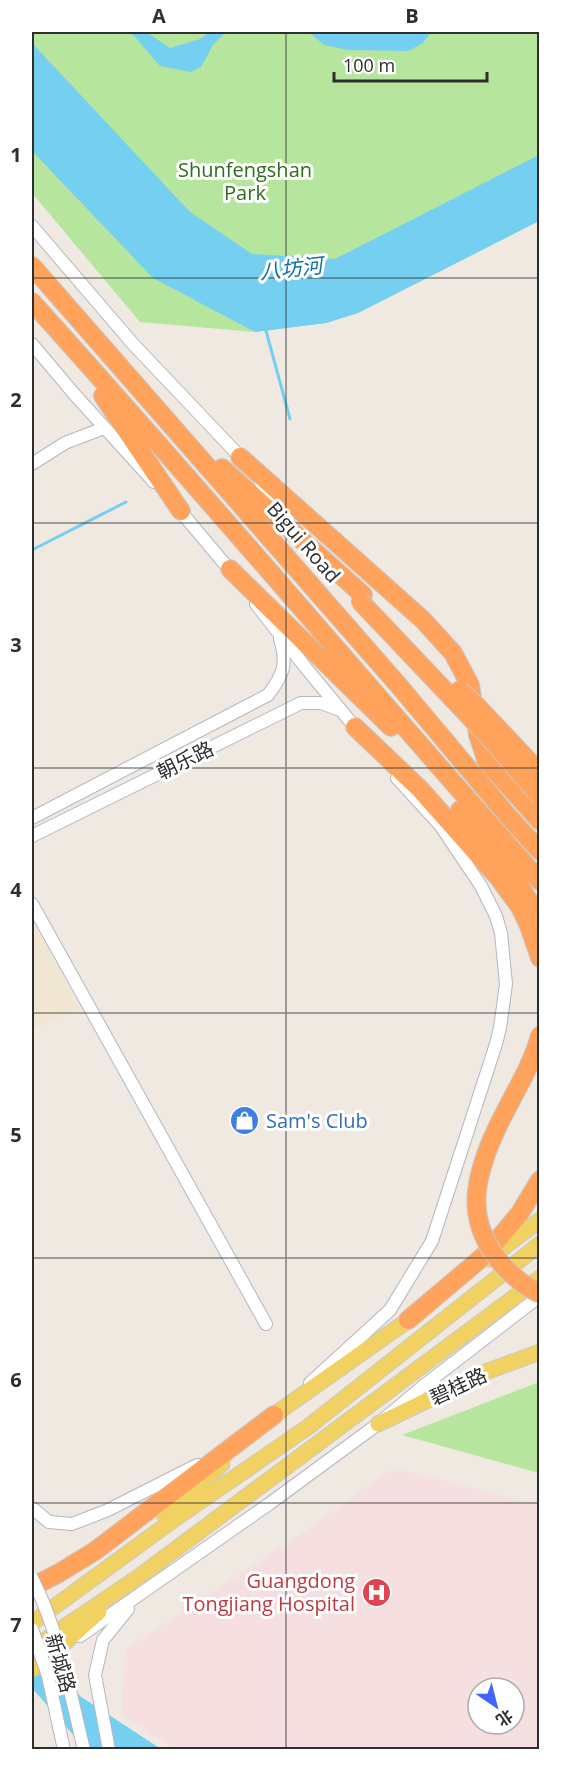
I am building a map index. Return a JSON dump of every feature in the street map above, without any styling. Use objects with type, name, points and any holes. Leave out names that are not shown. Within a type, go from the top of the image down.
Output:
[{"type":"highway","name":"Bigui Road","points":[[32,266],[400,687],[540,851]]},
{"type":"highway","points":[[32,302],[540,881]]},
{"type":"highway","points":[[61,335],[181,511]]},
{"type":"highway","points":[[163,415],[305,542],[477,706],[540,772]]},
{"type":"highway","points":[[240,457],[423,620],[453,653],[470,685],[478,735],[487,762],[540,821]]},
{"type":"highway","points":[[230,569],[383,719],[455,785]]},
{"type":"highway","points":[[362,598],[540,796]]},
{"type":"highway","points":[[383,719],[510,868],[540,919]]},
{"type":"highway","points":[[355,727],[420,789],[498,877],[520,907],[530,926],[540,958]]},
{"type":"highway","points":[[540,1035],[532,1060],[491,1141],[479,1176],[476,1193],[480,1229],[496,1259],[526,1287],[540,1295]]},
{"type":"highway","points":[[408,1320],[485,1255],[520,1213],[540,1180]]},
{"type":"highway","points":[[32,1587],[95,1551],[274,1416]]},
{"type":"main road","points":[[114,1563],[274,1416],[408,1320],[540,1220]]},
{"type":"main road","points":[[34,1623],[176,1518],[308,1427],[540,1244]]},
{"type":"main road","points":[[38,1644],[137,1578],[540,1278]]},
{"type":"main road","name":"碧桂路","points":[[378,1424],[488,1371],[540,1352]]},
{"type":"main road","points":[[32,1669],[137,1578]]},
{"type":"street","points":[[32,226],[133,344],[240,457],[305,542]]},
{"type":"street","points":[[32,344],[104,429],[181,511],[388,768],[440,825],[481,886],[496,916],[501,933],[506,984],[496,1044],[432,1241],[390,1310],[274,1416],[192,1468],[129,1500],[72,1524],[49,1522],[32,1508]]},
{"type":"street","points":[[32,464],[65,443],[104,429]]},
{"type":"street","name":"朝乐路","points":[[32,818],[268,695],[282,676],[284,652],[277,632]]},
{"type":"street","name":"朝乐路","points":[[32,836],[301,703],[321,703],[341,710]]},
{"type":"street","points":[[236,711],[255,708],[261,712],[261,718],[246,730]]},
{"type":"street","points":[[32,904],[266,1324]]},
{"type":"street","points":[[52,1654],[140,1596],[378,1424],[540,1295]]},
{"type":"street","name":"新城路","points":[[32,1578],[41,1597],[60,1655],[84,1749]]},
{"type":"street","points":[[109,1749],[95,1675],[103,1640],[140,1596]]},
{"type":"street","name":"新城路","points":[[34,1623],[64,1749]]},
{"type":"shaded area","points":[[32,918],[78,1008],[32,1029]]},
{"type":"shaded area","name":"Guangdong Tongjiang Hospital","points":[[393,1468],[539,1505],[539,1749],[176,1749],[122,1716],[125,1650],[300,1535]]},
{"type":"green space","name":"Shunfengshan Park","points":[[32,32],[539,32],[539,221],[358,313],[326,323],[255,332],[140,322],[32,193]]},
{"type":"green space","points":[[539,1382],[539,1473],[402,1435]]},
{"type":"water","points":[[127,32],[146,32],[170,48],[200,39],[209,32],[226,32],[213,45],[201,67],[191,72],[160,66],[135,37]]},
{"type":"water","points":[[309,32],[431,32],[423,43],[408,51],[348,50],[324,45]]},
{"type":"water","name":"八坊河","points":[[32,43],[190,212],[252,254],[335,259],[539,155],[539,221],[358,313],[326,323],[255,332],[153,278],[32,151]]},
{"type":"water","points":[[32,1642],[80,1696],[161,1749],[89,1749],[82,1745],[32,1688]]},
{"type":"waterway","points":[[265,327],[290,419]]},
{"type":"waterway","points":[[32,550],[126,502]]},
{"type":"place","name":"Sam's Club","points":[[245,1120]]},
{"type":"place","name":"Guangdong Tongjiang Hospital","points":[[376,1592]]}]
